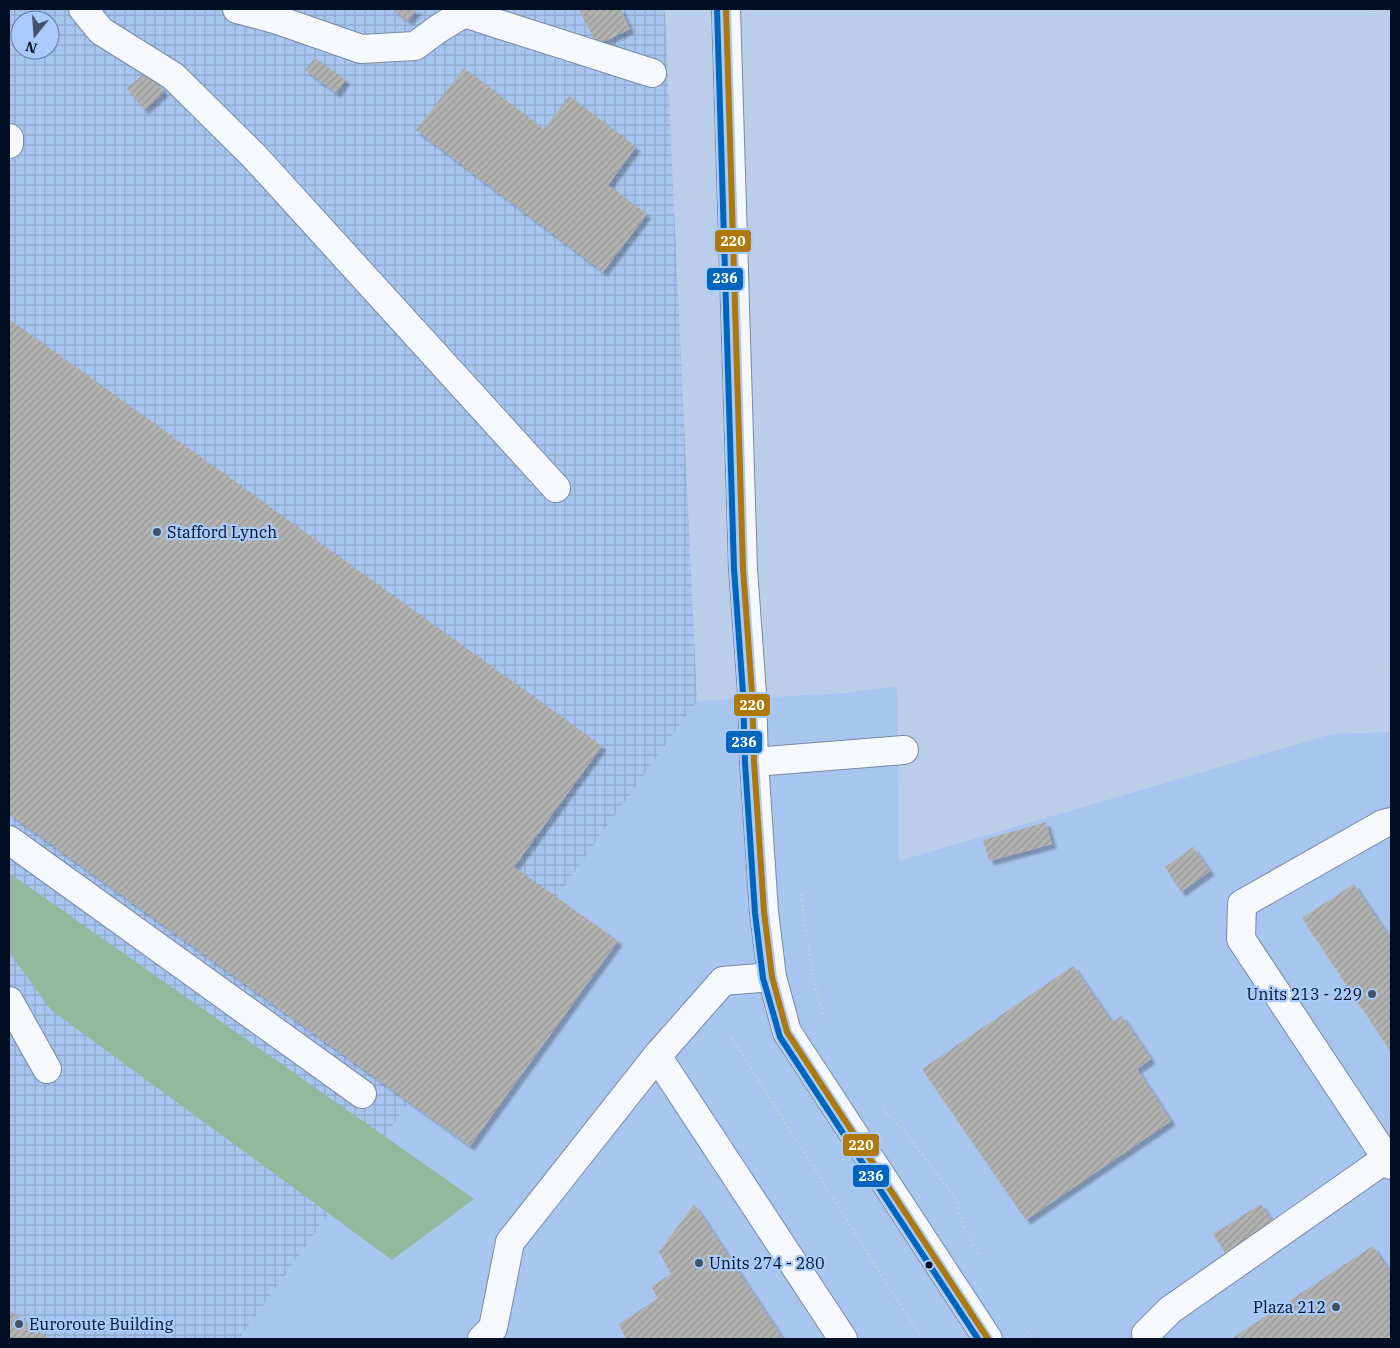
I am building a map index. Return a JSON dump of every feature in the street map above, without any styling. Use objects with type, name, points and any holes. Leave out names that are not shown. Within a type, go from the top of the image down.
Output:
[{"type":"street","points":[[83,9],[102,31],[173,76],[247,150],[556,488]]},
{"type":"street","points":[[237,9],[278,20],[361,49],[415,46],[464,13],[652,73]]},
{"type":"street","points":[[726,9],[743,569],[764,912],[772,977],[787,1032],[988,1339]]},
{"type":"street","points":[[9,138],[9,144]]},
{"type":"street","points":[[754,762],[904,750]]},
{"type":"street","points":[[1148,1339],[1146,1334],[1170,1310],[1389,1161],[1241,939],[1242,904],[1383,824],[1391,822]]},
{"type":"street","points":[[9,840],[362,1094]]},
{"type":"street","points":[[482,1339],[493,1328],[510,1242],[657,1056],[723,981],[772,977]]},
{"type":"street","points":[[9,1000],[47,1069]]},
{"type":"street","points":[[657,1056],[843,1339]]},
{"type":"path","points":[[904,750],[1353,548],[1355,449],[1362,352],[1372,9]]},
{"type":"path","points":[[1262,589],[1391,674]]},
{"type":"path","points":[[800,887],[813,976],[824,1021]]},
{"type":"path","points":[[732,1038],[922,1339]]},
{"type":"path","points":[[876,1102],[901,1127],[956,1199],[965,1230],[983,1261]]},
{"type":"path","points":[[1021,1324],[1031,1339]]},
{"type":"shaded area","points":[[9,9],[664,9],[697,701],[239,1339],[9,1339]]},
{"type":"shaded area","points":[[897,686],[899,861],[1332,734],[1391,732],[1391,1339],[239,1339],[697,701],[844,693]]},
{"type":"green space","points":[[9,873],[474,1199],[392,1260],[51,1010],[9,952]]},
{"type":"building","points":[[392,9],[418,9],[408,21]]},
{"type":"building","points":[[579,9],[621,9],[630,29],[597,45]]},
{"type":"building","points":[[315,58],[346,80],[336,93],[305,70]]},
{"type":"building","points":[[464,68],[544,129],[569,96],[636,147],[608,185],[647,214],[603,272],[416,130]]},
{"type":"building","points":[[146,72],[164,92],[144,110],[127,88]]},
{"type":"building","name":"Stafford Lynch","points":[[9,319],[602,746],[514,867],[618,941],[470,1146],[9,814]]},
{"type":"building","points":[[1046,822],[1052,844],[989,861],[983,840]]},
{"type":"building","points":[[1193,847],[1210,871],[1181,892],[1165,867]]},
{"type":"building","name":"Units 213 - 229","points":[[1354,884],[1388,935],[1391,933],[1391,1052],[1302,918]]},
{"type":"building","points":[[1073,966],[1112,1022],[1122,1016],[1151,1059],[1137,1069],[1171,1121],[1026,1220],[922,1069]]},
{"type":"building","name":"Units 274 - 280","points":[[694,1204],[783,1339],[626,1339],[619,1324],[658,1298],[651,1287],[671,1274],[659,1252]]},
{"type":"building","points":[[1261,1204],[1275,1226],[1227,1256],[1213,1234]]},
{"type":"building","name":"Plaza 212","points":[[1373,1246],[1391,1274],[1391,1339],[1231,1339]]},
{"type":"building","name":"Euroroute Building","points":[[9,1310],[49,1339],[9,1339]]},
{"type":"transit line","name":"236","points":[[717,9],[734,569],[755,913],[763,978],[780,1037],[978,1339]]},
{"type":"transit line","name":"220","points":[[726,9],[743,569],[764,912],[772,977],[787,1032],[988,1339]]},
{"type":"place","name":"Stafford Lynch","points":[[157,532]]},
{"type":"place","name":"Units 213 - 229","points":[[1372,994]]},
{"type":"place","name":"Units 274 - 280","points":[[699,1263]]},
{"type":"place","name":"Plaza 212","points":[[1336,1307]]},
{"type":"place","name":"Euroroute Building","points":[[19,1324]]}]
